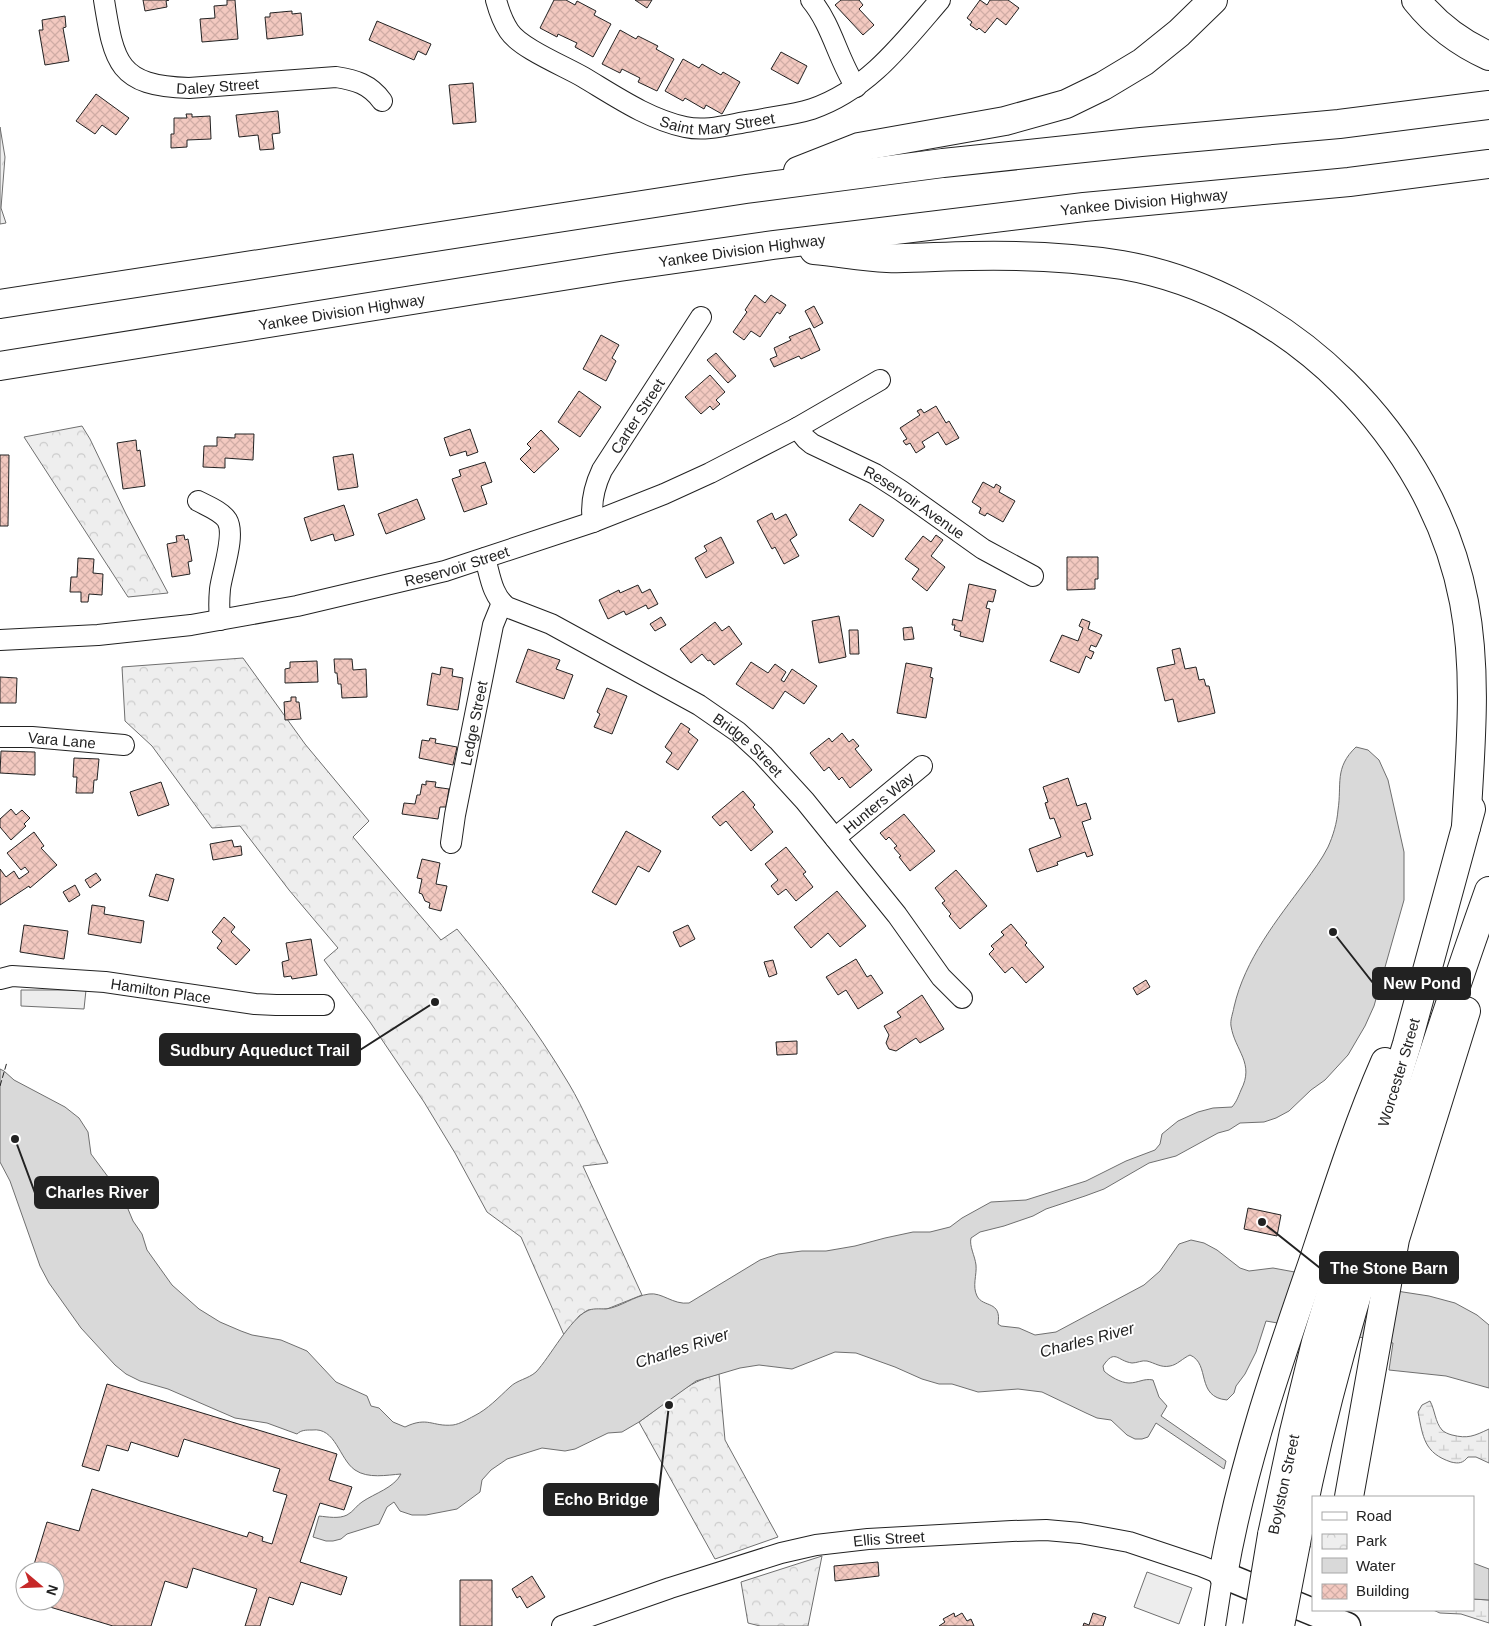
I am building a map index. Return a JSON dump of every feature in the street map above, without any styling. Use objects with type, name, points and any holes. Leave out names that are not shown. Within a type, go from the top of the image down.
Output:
[{"type":"highway","points":[[760,187],[859,147],[1005,122],[1066,104],[1098,89],[1143,62],[1179,34],[1213,0]]},
{"type":"highway","points":[[1416,0],[1434,20],[1453,36],[1489,56]]},
{"type":"highway","points":[[0,304],[623,206],[760,187],[962,161],[1339,124],[1489,105]]},
{"type":"highway","name":"Yankee Division Highway","points":[[0,366],[619,267],[772,245],[1084,207],[1349,182],[1489,164]]},
{"type":"highway","points":[[772,245],[886,258],[1016,256],[1074,259],[1137,268],[1176,279],[1236,304],[1270,323],[1315,357],[1359,399],[1398,448],[1430,503],[1457,568],[1466,618],[1471,664],[1471,724],[1466,827]]},
{"type":"highway","points":[[1348,1496],[1374,1353],[1350,1270],[1375,1086],[1429,964],[1489,743]]},
{"type":"highway","name":"Worcester Street","points":[[1328,1345],[1350,1270],[1445,1016],[1489,891]]},
{"type":"highway","points":[[1223,1575],[1240,1495],[1256,1434],[1287,1337],[1350,1270],[1395,1239],[1464,1021],[1489,916]]},
{"type":"highway","name":"Boylston Street","points":[[1257,1626],[1318,1435],[1328,1345]]},
{"type":"highway","name":"Boylston Street","points":[[1280,1626],[1284,1539]]},
{"type":"main road","points":[[1223,1575],[1332,1620]]},
{"type":"street","name":"Daley Street","points":[[104,0],[110,36],[116,57],[120,64],[133,76],[150,84],[169,88],[189,88],[336,77],[364,84],[371,88],[382,101]]},
{"type":"street","name":"Saint Mary Street","points":[[496,0],[502,19],[510,33],[531,50],[581,75],[639,109],[685,127],[713,127],[804,111],[831,100],[856,87],[881,66],[940,0]]},
{"type":"street","points":[[810,0],[825,22],[846,70],[856,87]]},
{"type":"street","name":"Carter Street","points":[[593,522],[592,498],[602,470],[701,317]]},
{"type":"street","name":"Reservoir Street","points":[[0,640],[118,634],[220,620],[268,612],[383,587],[445,571],[593,522],[687,484],[797,428],[880,380]]},
{"type":"street","name":"Reservoir Avenue","points":[[797,428],[806,440],[812,444],[881,478],[983,549],[1015,568],[1033,576]]},
{"type":"street","points":[[198,501],[222,515],[226,519],[230,530],[220,589],[220,620]]},
{"type":"street","points":[[485,558],[495,592],[502,603]]},
{"type":"street","name":"Bridge Street","points":[[502,603],[513,610],[551,624],[719,717],[768,760],[835,838],[897,915],[941,977],[962,998]]},
{"type":"street","name":"Ledge Street","points":[[451,843],[493,625],[502,603]]},
{"type":"street","name":"Vara Lane","points":[[0,737],[32,737],[124,745]]},
{"type":"street","name":"Hunters Way","points":[[835,838],[922,766]]},
{"type":"street","name":"Hamilton Place","points":[[0,979],[12,976],[105,982],[255,1004],[324,1005]]},
{"type":"street","name":"Ellis Street","points":[[562,1626],[670,1588],[781,1553],[816,1545],[868,1539],[1012,1531],[1046,1530],[1071,1532],[1129,1542],[1223,1575]]},
{"type":"street","points":[[1215,1626],[1223,1575]]},
{"type":"green space","points":[[0,127],[5,157],[1,208],[6,223],[0,224]]},
{"type":"green space","points":[[82,426],[168,593],[128,597],[24,437]]},
{"type":"green space","points":[[243,658],[305,744],[369,821],[353,837],[441,940],[457,929],[516,1004],[556,1063],[580,1103],[608,1163],[583,1166],[642,1295],[607,1309],[588,1310],[579,1316],[564,1335],[521,1237],[487,1212],[455,1153],[424,1102],[370,1022],[324,960],[338,948],[289,890],[240,826],[212,828],[152,746],[125,721],[122,667]]},
{"type":"green space","points":[[719,1374],[725,1440],[778,1537],[715,1559],[639,1422],[686,1388],[707,1377]]},
{"type":"green space","points":[[1430,1401],[1438,1423],[1446,1433],[1467,1437],[1489,1429],[1489,1463],[1476,1457],[1468,1457],[1464,1461],[1456,1463],[1451,1462],[1435,1454],[1430,1449],[1421,1429],[1418,1412],[1422,1405]]},
{"type":"green space","points":[[822,1556],[808,1626],[760,1626],[748,1623],[741,1582]]},
{"type":"green space","points":[[1474,1599],[1489,1600],[1489,1623],[1461,1614],[1435,1611],[1474,1611]]},
{"type":"shaded area","points":[[21,990],[86,990],[84,1009],[21,1006]]},
{"type":"shaded area","points":[[1147,1572],[1192,1588],[1179,1624],[1134,1607]]},
{"type":"water","points":[[1356,747],[1368,750],[1379,760],[1388,780],[1404,852],[1404,900],[1374,1006],[1348,1055],[1325,1080],[1311,1090],[1289,1111],[1276,1118],[1264,1122],[1240,1123],[1176,1156],[1149,1163],[1104,1189],[1046,1209],[1033,1216],[980,1232],[971,1238],[971,1248],[976,1265],[976,1292],[980,1300],[995,1308],[998,1324],[1001,1326],[1019,1328],[1035,1335],[1056,1332],[1144,1285],[1160,1271],[1179,1244],[1191,1240],[1204,1243],[1217,1250],[1240,1268],[1249,1271],[1273,1268],[1429,1296],[1455,1303],[1477,1315],[1489,1325],[1489,1388],[1446,1376],[1389,1370],[1393,1343],[1266,1321],[1256,1352],[1245,1374],[1236,1386],[1234,1393],[1227,1400],[1217,1398],[1211,1393],[1207,1387],[1200,1365],[1190,1355],[1173,1365],[1167,1366],[1145,1361],[1132,1363],[1116,1357],[1110,1358],[1107,1361],[1103,1366],[1104,1371],[1119,1381],[1129,1383],[1153,1380],[1159,1397],[1167,1406],[1161,1416],[1226,1461],[1224,1469],[1156,1423],[1148,1437],[1135,1439],[1127,1435],[1111,1420],[1097,1418],[1042,1392],[1018,1389],[978,1392],[952,1384],[939,1384],[922,1379],[856,1353],[835,1352],[792,1369],[759,1365],[740,1368],[696,1381],[622,1432],[608,1433],[575,1449],[565,1451],[542,1448],[507,1459],[491,1470],[482,1480],[480,1492],[457,1509],[426,1515],[412,1515],[400,1511],[394,1502],[387,1507],[379,1524],[347,1534],[341,1539],[326,1541],[313,1537],[319,1516],[337,1517],[347,1515],[362,1502],[389,1487],[401,1474],[378,1476],[360,1473],[345,1459],[332,1438],[320,1430],[304,1430],[297,1434],[267,1423],[235,1418],[168,1389],[140,1381],[126,1374],[115,1365],[81,1328],[49,1283],[40,1266],[10,1181],[0,1162],[0,1069],[14,1080],[65,1107],[79,1118],[88,1132],[91,1154],[123,1197],[133,1221],[142,1234],[147,1250],[172,1285],[199,1309],[220,1322],[241,1331],[281,1340],[307,1351],[336,1382],[367,1396],[371,1406],[379,1408],[393,1422],[405,1427],[419,1422],[446,1425],[456,1424],[479,1413],[513,1385],[536,1372],[567,1330],[581,1315],[589,1310],[612,1308],[649,1294],[689,1303],[760,1260],[778,1254],[826,1251],[913,1232],[930,1232],[950,1227],[991,1202],[1026,1200],[1086,1181],[1126,1161],[1155,1150],[1160,1144],[1162,1134],[1178,1121],[1213,1108],[1232,1107],[1245,1081],[1246,1072],[1243,1057],[1233,1035],[1231,1024],[1239,989],[1263,941],[1328,847],[1337,820],[1342,769],[1344,762]]},
{"type":"water","points":[[1474,1563],[1489,1569],[1489,1600],[1474,1599]]},
{"type":"building","points":[[143,0],[169,0],[166,1],[167,7],[145,11]]},
{"type":"building","points":[[227,0],[235,0],[238,39],[202,42],[200,19],[215,18],[214,6],[227,5]]},
{"type":"building","points":[[554,0],[566,0],[575,5],[577,1],[596,11],[594,15],[611,24],[593,57],[575,47],[577,43],[558,34],[557,37],[540,28]]},
{"type":"building","points":[[635,0],[652,0],[647,8]]},
{"type":"building","points":[[841,0],[859,0],[863,5],[859,9],[874,25],[863,35],[835,5]]},
{"type":"building","points":[[980,0],[987,5],[990,0],[1008,0],[1019,8],[1006,25],[997,18],[985,33],[979,28],[977,30],[970,25],[972,22],[967,18]]},
{"type":"building","points":[[292,11],[292,14],[301,13],[303,35],[267,39],[265,17],[270,17],[270,13]]},
{"type":"building","points":[[65,16],[66,27],[63,28],[69,61],[45,65],[39,30],[43,30],[42,20]]},
{"type":"building","points":[[377,21],[431,44],[426,55],[418,51],[414,60],[369,40]]},
{"type":"building","points":[[620,30],[636,39],[638,36],[658,46],[656,49],[674,59],[657,91],[638,82],[640,78],[622,69],[620,73],[602,64]]},
{"type":"building","points":[[781,52],[807,66],[798,84],[771,69]]},
{"type":"building","points":[[683,59],[699,68],[702,64],[721,75],[723,72],[740,82],[722,114],[706,105],[704,109],[685,98],[683,101],[665,91]]},
{"type":"building","points":[[473,83],[476,122],[453,124],[449,85]]},
{"type":"building","points":[[96,94],[129,118],[116,135],[102,125],[95,134],[76,121]]},
{"type":"building","points":[[278,111],[280,133],[272,134],[274,149],[260,150],[258,135],[239,137],[236,115]]},
{"type":"building","points":[[186,114],[192,114],[192,117],[210,116],[211,139],[187,140],[187,147],[171,148],[171,134],[174,134],[174,118],[187,118]]},
{"type":"building","points":[[755,295],[765,303],[771,295],[786,305],[780,314],[777,312],[760,337],[751,331],[744,340],[733,332],[747,312],[745,310]]},
{"type":"building","points":[[814,306],[823,323],[814,328],[805,311]]},
{"type":"building","points":[[810,328],[820,350],[801,359],[799,356],[774,367],[770,359],[777,356],[774,348],[791,340],[789,337]]},
{"type":"building","points":[[601,335],[619,345],[612,358],[616,361],[606,381],[583,369]]},
{"type":"building","points":[[716,353],[736,376],[728,383],[707,360]]},
{"type":"building","points":[[710,375],[725,392],[716,400],[720,404],[713,410],[710,406],[701,414],[685,397]]},
{"type":"building","points":[[579,391],[601,407],[580,437],[558,422]]},
{"type":"building","points":[[936,406],[946,423],[949,421],[959,438],[946,445],[938,432],[922,442],[925,447],[916,453],[910,443],[906,445],[903,441],[907,439],[900,428],[920,415],[917,411],[921,409],[924,413]]},
{"type":"building","points":[[470,429],[478,452],[467,456],[466,451],[450,456],[444,438]]},
{"type":"building","points":[[541,430],[559,449],[534,473],[520,459],[531,448],[527,444]]},
{"type":"building","points":[[235,434],[254,434],[253,460],[225,458],[225,468],[203,467],[204,446],[217,446],[217,437],[235,438]]},
{"type":"building","points":[[136,440],[137,451],[140,450],[145,486],[123,489],[117,443]]},
{"type":"building","points":[[353,454],[358,487],[338,490],[333,457]]},
{"type":"building","points":[[0,455],[9,455],[8,526],[0,526]]},
{"type":"building","points":[[485,462],[492,482],[481,486],[487,504],[464,512],[452,479],[461,476],[459,470]]},
{"type":"building","points":[[983,482],[994,488],[996,484],[1001,487],[999,492],[1015,501],[1003,522],[987,513],[985,516],[979,513],[981,508],[972,502]]},
{"type":"building","points":[[417,499],[425,519],[386,534],[378,514]]},
{"type":"building","points":[[860,504],[884,520],[873,537],[849,520]]},
{"type":"building","points":[[344,505],[354,535],[335,541],[333,534],[311,541],[304,518]]},
{"type":"building","points":[[772,513],[775,520],[786,514],[797,535],[790,540],[799,556],[784,564],[775,547],[772,549],[757,521]]},
{"type":"building","points":[[184,535],[185,540],[188,539],[192,561],[188,562],[190,574],[172,577],[167,544],[177,542],[176,536]]},
{"type":"building","points":[[936,535],[943,540],[931,556],[945,567],[927,591],[912,579],[919,569],[905,559],[923,536],[931,542]]},
{"type":"building","points":[[721,537],[734,563],[706,578],[695,558],[707,551],[704,546]]},
{"type":"building","points":[[1067,557],[1098,557],[1098,579],[1095,579],[1095,589],[1067,590]]},
{"type":"building","points":[[78,558],[94,559],[93,573],[103,574],[102,595],[89,594],[88,602],[81,602],[81,592],[70,592],[71,577],[77,577]]},
{"type":"building","points":[[969,584],[996,590],[993,602],[988,601],[986,608],[990,609],[983,642],[960,636],[961,632],[954,630],[955,625],[952,625],[953,619],[962,621]]},
{"type":"building","points":[[638,585],[642,593],[650,589],[658,604],[648,609],[646,605],[626,615],[624,611],[608,619],[599,600],[619,590],[620,593]]},
{"type":"building","points":[[839,616],[846,657],[819,663],[812,621]]},
{"type":"building","points":[[661,617],[666,625],[655,631],[650,624]]},
{"type":"building","points":[[1082,619],[1090,622],[1088,629],[1102,635],[1096,647],[1091,645],[1089,650],[1094,652],[1091,659],[1086,656],[1079,673],[1050,661],[1062,635],[1078,641],[1083,628],[1079,626]]},
{"type":"building","points":[[715,622],[722,631],[729,626],[742,644],[714,665],[702,654],[691,663],[680,649]]},
{"type":"building","points":[[912,627],[914,639],[904,640],[903,628]]},
{"type":"building","points":[[849,630],[858,630],[859,654],[850,654]]},
{"type":"building","points":[[1180,648],[1185,669],[1196,667],[1199,680],[1204,679],[1206,686],[1209,686],[1215,713],[1178,722],[1173,699],[1165,701],[1157,668],[1175,664],[1172,650]]},
{"type":"building","points":[[528,649],[560,660],[556,669],[573,675],[564,699],[516,682]]},
{"type":"building","points":[[334,659],[352,659],[353,670],[366,669],[367,697],[342,698],[341,684],[338,684],[337,673],[335,673]]},
{"type":"building","points":[[317,661],[318,682],[285,683],[285,669],[290,668],[290,662]]},
{"type":"building","points":[[751,662],[768,673],[775,664],[786,672],[781,680],[784,682],[792,669],[817,686],[804,704],[785,691],[773,709],[736,684]]},
{"type":"building","points":[[906,663],[932,668],[930,677],[933,678],[926,718],[897,713]]},
{"type":"building","points":[[441,667],[453,669],[452,676],[463,678],[458,710],[427,705],[432,673],[440,675]]},
{"type":"building","points":[[0,677],[17,678],[16,703],[0,703]]},
{"type":"building","points":[[607,688],[627,696],[612,734],[594,727],[600,714],[597,712]]},
{"type":"building","points":[[291,697],[296,697],[296,702],[299,702],[301,719],[285,720],[284,702],[291,701]]},
{"type":"building","points":[[681,723],[690,729],[688,732],[698,740],[678,770],[666,762],[672,753],[665,747]]},
{"type":"building","points":[[842,733],[849,742],[853,739],[859,746],[855,749],[872,770],[850,788],[842,777],[839,780],[829,767],[824,771],[810,753],[829,738],[832,742]]},
{"type":"building","points":[[430,738],[436,739],[435,743],[457,747],[453,765],[419,758],[422,740],[429,741]]},
{"type":"building","points":[[1,751],[35,752],[35,775],[0,773]]},
{"type":"building","points":[[74,758],[99,759],[97,780],[94,780],[93,793],[76,793],[77,777],[73,777]]},
{"type":"building","points":[[1068,778],[1077,806],[1086,803],[1091,819],[1082,822],[1093,855],[1087,857],[1085,852],[1057,862],[1058,865],[1037,872],[1029,849],[1061,837],[1054,818],[1050,819],[1045,803],[1048,802],[1043,787]]},
{"type":"building","points":[[426,781],[436,782],[435,787],[449,789],[446,807],[440,807],[438,819],[402,814],[404,803],[415,804],[417,795],[420,795],[422,784],[426,785]]},
{"type":"building","points":[[161,782],[169,805],[138,816],[130,792]]},
{"type":"building","points":[[743,791],[773,832],[751,851],[726,821],[720,826],[712,817]]},
{"type":"building","points":[[11,809],[16,815],[22,810],[30,818],[24,824],[26,826],[11,840],[0,827],[0,819]]},
{"type":"building","points":[[904,814],[935,851],[910,871],[894,848],[897,846],[889,837],[886,840],[880,833]]},
{"type":"building","points":[[626,831],[661,851],[649,872],[638,866],[616,905],[592,892]]},
{"type":"building","points":[[34,832],[44,846],[41,848],[57,865],[30,888],[29,886],[0,905],[0,869],[6,877],[14,871],[19,879],[29,872],[25,867],[21,870],[7,853]]},
{"type":"building","points":[[232,840],[234,847],[241,846],[242,855],[213,860],[210,844]]},
{"type":"building","points":[[786,847],[806,872],[803,874],[813,887],[796,901],[786,889],[778,895],[771,886],[778,880],[765,864]]},
{"type":"building","points":[[422,859],[440,863],[436,884],[447,886],[441,911],[429,908],[430,903],[425,901],[422,894],[419,893],[422,879],[417,878]]},
{"type":"building","points":[[956,870],[987,906],[960,929],[949,916],[951,914],[942,903],[945,901],[935,888]]},
{"type":"building","points":[[96,873],[101,880],[90,888],[85,880]]},
{"type":"building","points":[[156,874],[174,879],[168,901],[149,896]]},
{"type":"building","points":[[75,885],[80,895],[69,902],[63,892]]},
{"type":"building","points":[[837,891],[866,926],[840,947],[828,933],[811,948],[794,927]]},
{"type":"building","points":[[92,905],[105,907],[104,914],[144,921],[141,943],[88,934]]},
{"type":"building","points":[[224,917],[235,927],[231,932],[250,950],[236,965],[217,948],[222,941],[212,932]]},
{"type":"building","points":[[1011,924],[1027,943],[1025,945],[1044,967],[1026,983],[1012,967],[1005,973],[989,954],[994,949],[991,946],[1004,935],[1001,932]]},
{"type":"building","points":[[24,925],[68,931],[64,959],[20,952]]},
{"type":"building","points":[[688,925],[695,939],[680,947],[673,932]]},
{"type":"building","points":[[311,939],[317,975],[292,979],[291,976],[284,977],[282,962],[289,960],[286,943]]},
{"type":"building","points":[[856,959],[867,977],[871,975],[883,993],[858,1009],[846,990],[838,995],[826,977]]},
{"type":"building","points":[[773,960],[777,974],[769,977],[764,962]]},
{"type":"building","points":[[1146,980],[1150,987],[1137,995],[1133,988]]},
{"type":"building","points":[[922,995],[944,1029],[920,1043],[916,1038],[896,1051],[889,1049],[886,1043],[889,1035],[884,1026],[901,1017],[897,1012]]},
{"type":"building","points":[[797,1041],[797,1054],[777,1055],[776,1042]]},
{"type":"building","points":[[1248,1208],[1281,1215],[1277,1236],[1244,1229]]},
{"type":"building","points":[[107,1384],[337,1454],[329,1480],[352,1487],[344,1510],[320,1503],[300,1562],[347,1577],[341,1595],[301,1582],[293,1605],[269,1597],[260,1626],[245,1626],[257,1589],[193,1568],[187,1588],[165,1581],[151,1626],[113,1626],[63,1611],[65,1611],[65,1561],[35,1561],[47,1522],[79,1531],[92,1489],[247,1537],[249,1532],[263,1537],[262,1541],[272,1544],[287,1495],[273,1491],[280,1469],[184,1439],[178,1457],[131,1442],[128,1451],[107,1445],[99,1471],[82,1466]]},
{"type":"building","points":[[878,1562],[879,1576],[835,1581],[834,1566]]},
{"type":"building","points":[[532,1576],[545,1597],[527,1608],[520,1596],[517,1598],[512,1589]]},
{"type":"building","points":[[460,1580],[492,1580],[492,1626],[460,1626]]},
{"type":"building","points":[[954,1613],[955,1617],[962,1613],[967,1621],[971,1619],[974,1626],[939,1626],[945,1622],[943,1619]]},
{"type":"building","points":[[1093,1613],[1106,1617],[1103,1626],[1083,1626],[1084,1623],[1089,1625]]},
{"type":"fence","points":[[0,1086],[7,1062]]},
{"type":"place","name":"New Pond","points":[[1333,932]]},
{"type":"place","name":"Sudbury Aqueduct Trail","points":[[435,1002]]},
{"type":"place","name":"Charles River","points":[[15,1139]]},
{"type":"place","name":"The Stone Barn","points":[[1262,1222]]},
{"type":"place","name":"Echo Bridge","points":[[669,1405]]}]
